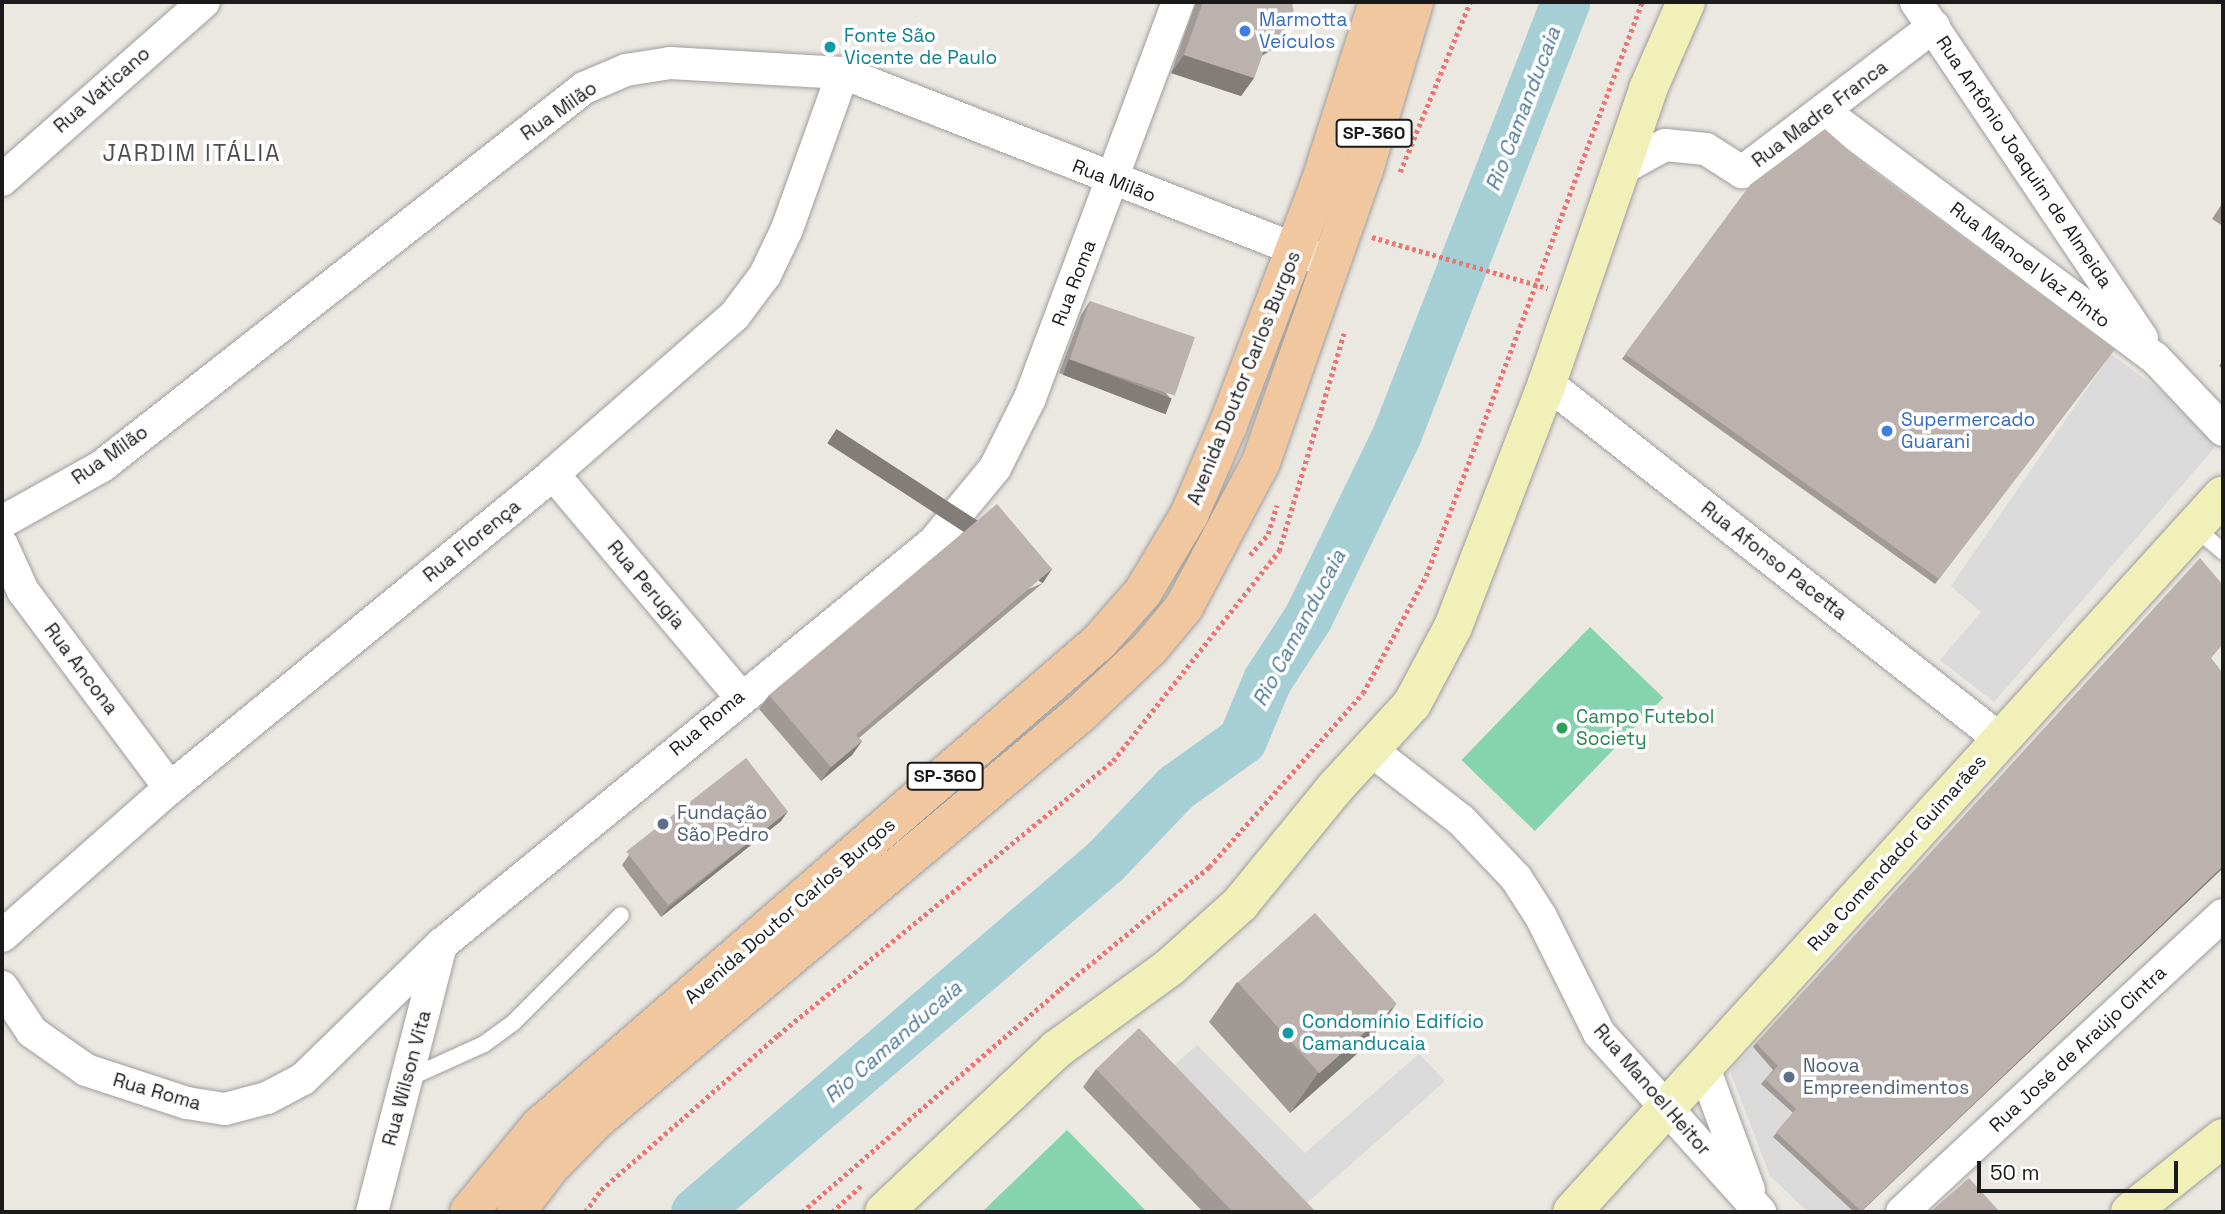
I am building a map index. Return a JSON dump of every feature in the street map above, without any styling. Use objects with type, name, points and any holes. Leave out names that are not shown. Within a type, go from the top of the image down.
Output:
[{"type":"main road","name":"Avenida Doutor Carlos Burgos","points":[[469,1212],[540,1126],[1091,650],[1143,592],[1189,515],[1295,249],[1378,2]]},
{"type":"main road","name":"Avenida Doutor Carlos Burgos","points":[[516,1212],[550,1167],[596,1120],[1082,713],[1149,649],[1184,607],[1213,559],[1261,461],[1346,219],[1414,2]]},
{"type":"street","name":"Rua Vaticano","points":[[2,180],[204,2]]},
{"type":"street","name":"Rua Roma","points":[[2,988],[32,1032],[86,1070],[187,1103],[225,1109],[267,1098],[303,1079],[442,944],[740,696],[934,542],[995,468],[1030,398],[1178,2]]},
{"type":"street","points":[[884,1212],[1057,1049],[1168,968],[1240,904],[1321,804],[1412,704],[1452,627],[1548,383],[1648,89],[1686,2]]},
{"type":"street","name":"Rua Madre Franca","points":[[1623,168],[1665,145],[1706,149],[1742,172],[1826,113],[1925,14]]},
{"type":"street","name":"Rua Antônio Joaquim de Almeida","points":[[1925,14],[2155,358]]},
{"type":"street","name":"Rua Milão","points":[[2,522],[102,466],[584,88],[626,70],[670,63],[843,73],[1113,181],[1331,263]]},
{"type":"street","name":"Rua Florença","points":[[2,936],[170,788],[553,474],[735,315],[765,275],[787,229],[843,73]]},
{"type":"street","name":"Rua Manoel Vaz Pinto","points":[[1826,113],[2155,358],[2223,430]]},
{"type":"street","name":"Rua Afonso Pacetta","points":[[1548,383],[2001,740]]},
{"type":"street","name":"Rua Perugia","points":[[553,474],[740,696]]},
{"type":"street","name":"Rua Comendador Guimarães","points":[[1572,1212],[2223,495]]},
{"type":"street","name":"Rua Ancona","points":[[2,545],[23,592],[170,788]]},
{"type":"street","name":"Rua Manoel Heitor","points":[[1371,750],[1461,820],[1516,877],[1599,1033],[1757,1209]]},
{"type":"street","name":"Rua José de Araújo Cintra","points":[[1902,1212],[2223,915]]},
{"type":"street","name":"Rua Wilson Vita","points":[[372,1212],[442,944]]},
{"type":"street","name":"Rua Manoel Heitor","points":[[1703,1065],[1757,1209]]},
{"type":"street","points":[[2130,1212],[2223,1138]]},
{"type":"lane","points":[[2194,527],[2223,551]]},
{"type":"lane","points":[[407,1079],[484,1044],[514,1022],[621,915]]},
{"type":"path","points":[[802,1212],[1060,989],[1209,867],[1363,693],[1426,576],[1539,286],[1642,2]]},
{"type":"path","points":[[1346,219],[1372,237],[1427,250],[1539,286]]},
{"type":"path","points":[[832,1212],[872,1175]]},
{"type":"green space","name":"Campo Futebol Society","points":[[1590,627],[1663,698],[1535,831],[1461,760]]},
{"type":"green space","points":[[1067,1130],[1147,1212],[982,1212]]},
{"type":"shaded area","points":[[2111,354],[2162,392],[2216,446],[1994,702],[1940,660],[1981,612],[1951,586]]},
{"type":"shaded area","points":[[1197,1045],[1305,1153],[1419,1054],[1445,1081],[1307,1203],[1172,1067]]},
{"type":"shaded area","points":[[1753,1047],[1774,1071],[1762,1085],[1793,1114],[1773,1138],[1854,1212],[1808,1212],[1770,1176],[1730,1071]]},
{"type":"building","points":[[1203,2],[1292,2],[1294,14],[1284,32],[1267,42],[1254,78],[1184,55]]},
{"type":"building","name":"Supermercado Guarani","points":[[1825,129],[1868,167],[2115,349],[1939,579],[1625,354],[1751,184]]},
{"type":"building","points":[[1090,301],[1195,337],[1175,396],[1070,360]]},
{"type":"building","points":[[997,504],[1052,569],[856,735],[862,741],[831,767],[769,695]]},
{"type":"building","points":[[2200,558],[2223,585],[2223,644],[2211,658],[2223,674],[2223,866],[1861,1211],[1776,1132],[1796,1109],[1765,1079],[1778,1066],[1756,1043]]},
{"type":"building","name":"Fundação São Pedro","points":[[746,758],[788,812],[668,905],[626,852]]},
{"type":"building","points":[[1315,913],[1397,1004],[1319,1073],[1238,983]]},
{"type":"building","points":[[1139,1028],[1316,1212],[1233,1212],[1096,1069]]},
{"type":"building","points":[[1969,1178],[2000,1212],[1930,1212]]},
{"type":"waterway","name":"Rio Camanducaia","points":[[695,1212],[1105,861],[1176,787],[1242,740],[1267,680],[1308,617],[1396,436],[1565,2]]},
{"type":"place","name":"Marmotta Veículos","points":[[1245,31]]},
{"type":"place","name":"Fonte São Vicente de Paulo","points":[[830,47]]},
{"type":"place","name":"Supermercado Guarani","points":[[1887,431]]},
{"type":"place","name":"Campo Futebol Society","points":[[1562,728]]},
{"type":"place","name":"Fundação São Pedro","points":[[663,824]]},
{"type":"place","name":"Condomínio Edifício Camanducaia","points":[[1288,1033]]},
{"type":"place","name":"Noova Empreendimentos","points":[[1789,1077]]},
{"type":"district","name":"JARDIM ITÁLIA","points":[[192,153]]}]
